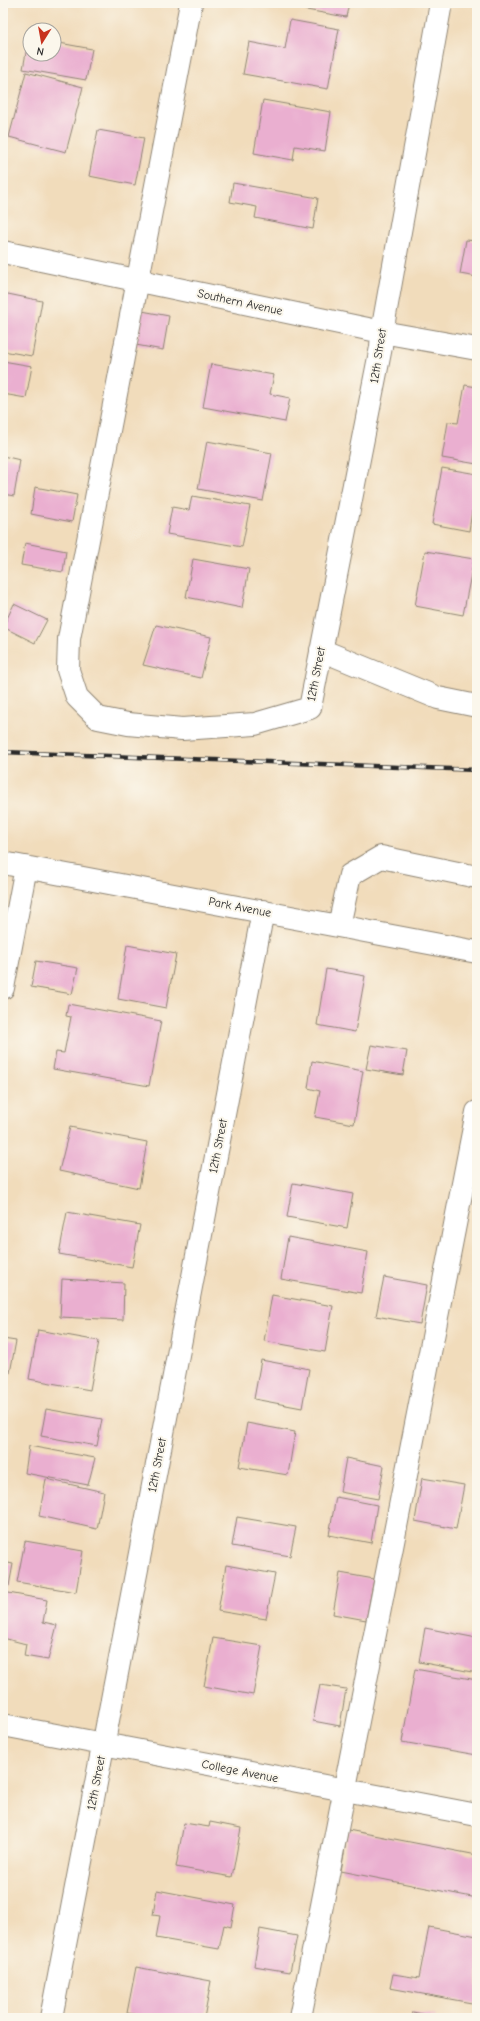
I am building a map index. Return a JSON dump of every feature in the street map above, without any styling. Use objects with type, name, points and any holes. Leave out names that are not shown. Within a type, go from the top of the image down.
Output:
[{"type":"street","points":[[139,280],[190,3]]},
{"type":"street","name":"12th Street","points":[[139,280],[69,639],[68,670],[77,697],[98,718],[128,724],[182,729],[256,724],[310,708],[382,347],[382,332],[441,3]]},
{"type":"street","name":"Southern Avenue","points":[[3,252],[382,332],[477,349]]},
{"type":"street","points":[[321,650],[438,698],[477,706]]},
{"type":"street","points":[[339,926],[350,875],[381,857],[477,877]]},
{"type":"street","name":"Park Avenue","points":[[3,863],[477,952]]},
{"type":"street","points":[[3,988],[26,867]]},
{"type":"street","name":"12th Street","points":[[51,2018],[263,911]]},
{"type":"street","points":[[300,2018],[477,1112]]},
{"type":"street","name":"College Avenue","points":[[3,1725],[477,1815]]},
{"type":"building","points":[[296,3],[349,3],[346,17],[295,8]]},
{"type":"building","points":[[290,20],[339,29],[328,89],[243,74],[249,42],[285,49]]},
{"type":"building","points":[[62,43],[92,49],[86,80],[23,69],[24,62],[62,62]]},
{"type":"building","points":[[26,72],[83,87],[66,152],[9,137]]},
{"type":"building","points":[[263,100],[331,112],[325,151],[295,146],[293,160],[254,153]]},
{"type":"building","points":[[98,130],[144,138],[135,185],[89,176]]},
{"type":"building","points":[[233,183],[318,198],[313,229],[255,218],[257,207],[230,202]]},
{"type":"building","points":[[466,240],[477,241],[477,277],[460,274]]},
{"type":"building","points":[[3,293],[42,301],[32,356],[3,351]]},
{"type":"building","points":[[142,311],[169,316],[163,350],[136,345]]},
{"type":"building","points":[[3,361],[32,366],[26,398],[3,394]]},
{"type":"building","points":[[211,364],[274,375],[270,394],[290,398],[285,422],[203,407]]},
{"type":"building","points":[[465,385],[477,387],[477,464],[442,458],[448,422],[458,423]]},
{"type":"building","points":[[207,441],[272,453],[263,501],[198,489]]},
{"type":"building","points":[[3,456],[20,460],[14,496],[3,494]]},
{"type":"building","points":[[442,468],[477,474],[477,512],[472,511],[469,531],[432,524]]},
{"type":"building","points":[[35,487],[77,495],[72,522],[31,514]]},
{"type":"building","points":[[192,496],[250,506],[242,547],[167,534],[172,507],[189,510]]},
{"type":"building","points":[[25,543],[66,551],[63,572],[21,565]]},
{"type":"building","points":[[425,551],[474,559],[463,615],[415,606]]},
{"type":"building","points":[[193,559],[249,569],[242,608],[186,597]]},
{"type":"building","points":[[14,604],[47,620],[35,643],[3,627]]},
{"type":"building","points":[[156,625],[211,637],[201,678],[143,665]]},
{"type":"building","points":[[127,945],[176,954],[166,1008],[118,999]]},
{"type":"building","points":[[36,961],[78,968],[72,994],[31,987]]},
{"type":"building","points":[[326,969],[365,976],[355,1032],[317,1025]]},
{"type":"building","points":[[68,1004],[161,1021],[149,1086],[53,1069],[56,1052],[64,1053],[71,1017],[66,1016]]},
{"type":"building","points":[[371,1045],[407,1051],[403,1075],[366,1069]]},
{"type":"building","points":[[312,1061],[363,1071],[354,1124],[315,1117],[320,1091],[308,1088]]},
{"type":"building","points":[[70,1127],[147,1142],[139,1188],[59,1171]]},
{"type":"building","points":[[293,1183],[353,1194],[347,1228],[287,1217]]},
{"type":"building","points":[[67,1212],[140,1225],[132,1267],[59,1254]]},
{"type":"building","points":[[288,1237],[368,1252],[361,1293],[281,1279]]},
{"type":"building","points":[[384,1277],[427,1285],[420,1324],[376,1316]]},
{"type":"building","points":[[62,1279],[124,1283],[123,1320],[60,1317]]},
{"type":"building","points":[[272,1295],[333,1306],[325,1352],[264,1341]]},
{"type":"building","points":[[38,1330],[99,1341],[90,1390],[29,1379]]},
{"type":"building","points":[[3,1339],[16,1341],[10,1373],[3,1372]]},
{"type":"building","points":[[261,1360],[309,1369],[302,1408],[254,1399]]},
{"type":"building","points":[[46,1409],[102,1419],[97,1446],[41,1436]]},
{"type":"building","points":[[247,1423],[295,1432],[288,1475],[239,1467]]},
{"type":"building","points":[[29,1446],[95,1458],[88,1485],[25,1473]]},
{"type":"building","points":[[346,1458],[384,1466],[378,1499],[340,1492]]},
{"type":"building","points":[[422,1478],[464,1485],[456,1529],[415,1521]]},
{"type":"building","points":[[46,1479],[104,1492],[97,1529],[39,1516]]},
{"type":"building","points":[[336,1497],[377,1505],[371,1543],[329,1535]]},
{"type":"building","points":[[237,1517],[296,1527],[290,1556],[232,1546]]},
{"type":"building","points":[[25,1541],[83,1551],[76,1592],[17,1582]]},
{"type":"building","points":[[3,1562],[13,1564],[9,1586],[3,1585]]},
{"type":"building","points":[[226,1565],[275,1574],[266,1619],[218,1611]]},
{"type":"building","points":[[340,1573],[374,1579],[366,1620],[333,1614]]},
{"type":"building","points":[[3,1592],[47,1600],[43,1622],[57,1625],[48,1660],[24,1656],[26,1644],[3,1638]]},
{"type":"building","points":[[425,1628],[477,1638],[477,1673],[419,1662]]},
{"type":"building","points":[[213,1638],[262,1646],[253,1695],[204,1686]]},
{"type":"building","points":[[415,1669],[477,1680],[477,1755],[402,1742]]},
{"type":"building","points":[[320,1685],[346,1689],[340,1726],[313,1721]]},
{"type":"building","points":[[210,1822],[241,1828],[232,1877],[176,1867],[184,1823],[209,1827]]},
{"type":"building","points":[[348,1830],[477,1855],[477,1898],[341,1871]]},
{"type":"building","points":[[157,1890],[235,1905],[231,1927],[224,1925],[219,1949],[156,1938],[160,1916],[153,1915]]},
{"type":"building","points":[[429,1927],[477,1936],[477,2004],[390,1988],[393,1974],[419,1978]]},
{"type":"building","points":[[260,1929],[297,1936],[290,1972],[254,1966]]},
{"type":"building","points":[[136,1967],[211,1981],[204,2018],[154,2018],[127,2013]]},
{"type":"building","points":[[413,2012],[436,2017],[436,2018],[412,2018]]},
{"type":"railway","points":[[3,752],[477,770]]}]
